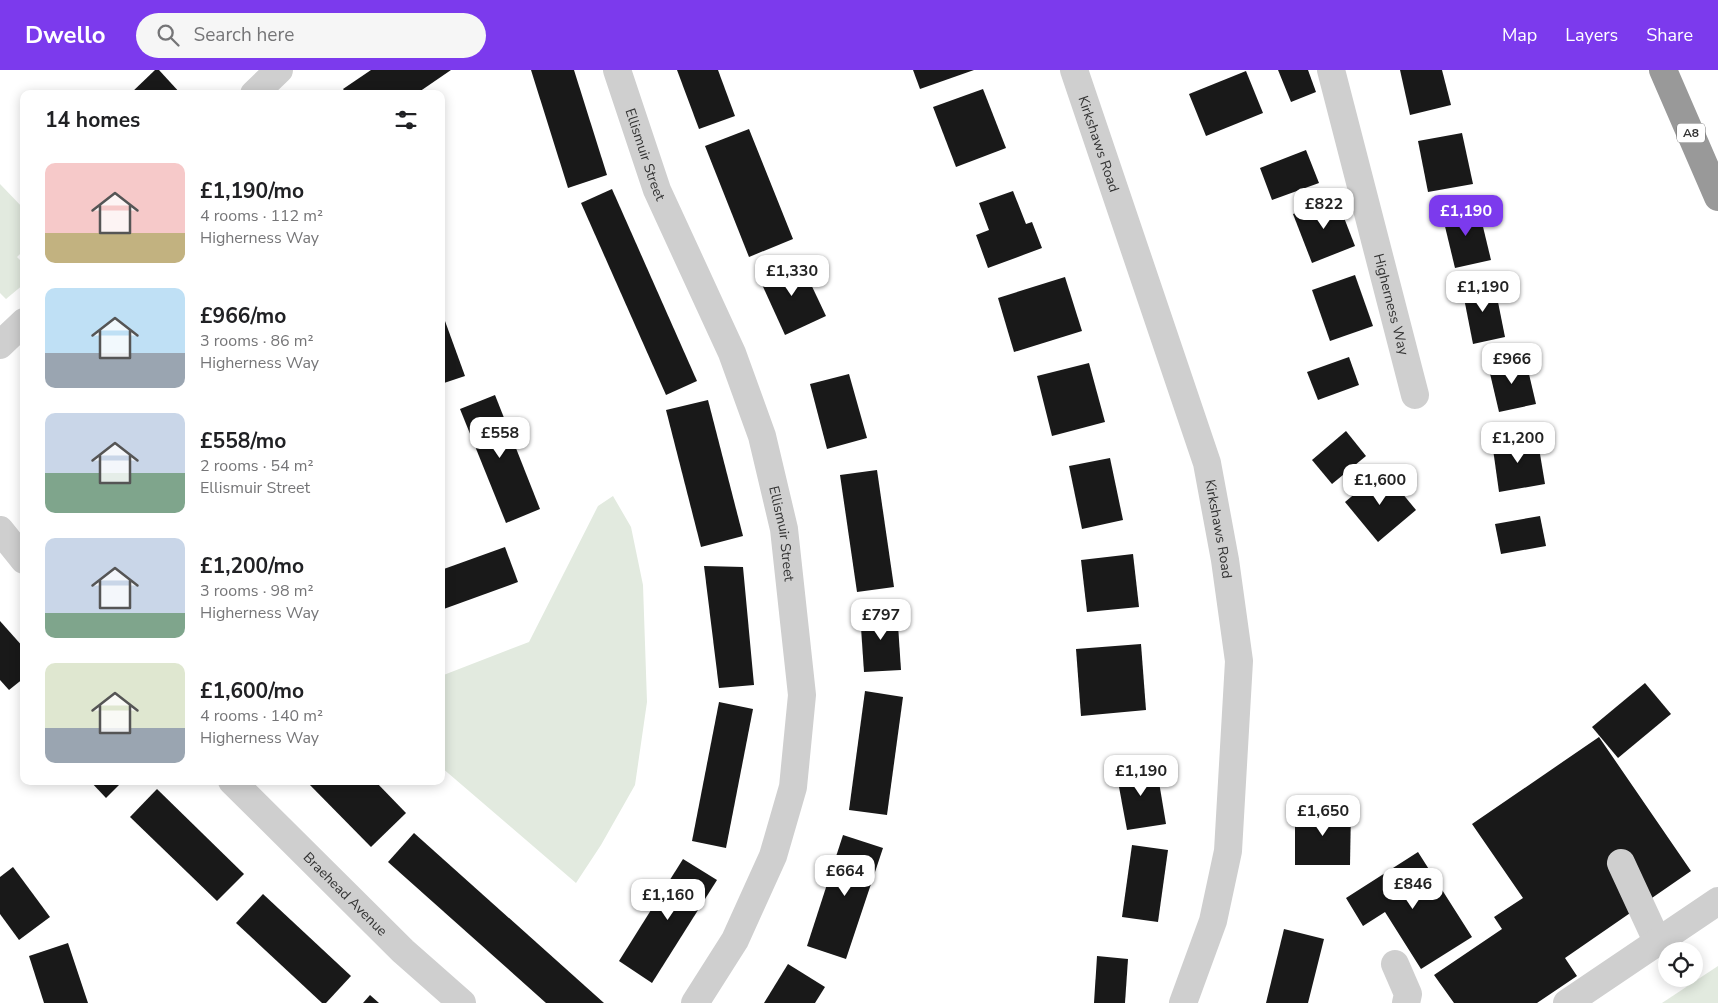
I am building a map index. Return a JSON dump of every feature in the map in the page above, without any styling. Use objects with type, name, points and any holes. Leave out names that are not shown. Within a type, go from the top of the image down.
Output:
[{"type":"highway","name":"A8","points":[[1663,70],[1718,196]]},
{"type":"street","points":[[258,90],[279,70]]},
{"type":"street","name":"Ellismuir Street","points":[[617,70],[657,190],[732,353],[762,436],[784,529],[802,695],[793,787],[773,856],[735,940],[695,1003]]},
{"type":"street","name":"Kirkshaws Road","points":[[1074,70],[1207,463],[1225,560],[1239,661],[1228,851],[1213,921],[1182,1003]]},
{"type":"street","name":"Higherness Way","points":[[1331,70],[1415,395]]},
{"type":"street","points":[[0,530],[20,555]]},
{"type":"street","name":"Braehead Avenue","points":[[236,785],[404,951],[462,1003]]},
{"type":"street","points":[[1567,1003],[1658,943],[1621,863]]},
{"type":"street","points":[[1659,942],[1718,901]]},
{"type":"street","points":[[1395,964],[1408,994],[1406,1003]]},
{"type":"shaded area","points":[[0,184],[20,205],[20,254],[17,257],[20,260],[20,287],[6,299],[0,293]]},
{"type":"shaded area","points":[[613,496],[631,527],[643,585],[647,702],[635,785],[601,845],[576,883],[445,770],[445,674],[529,642],[598,506]]},
{"type":"shaded area","points":[[1718,966],[1718,1003],[1662,1003],[1686,987],[1703,987],[1703,976]]},
{"type":"building","points":[[155,70],[159,70],[177,90],[134,90]]},
{"type":"building","points":[[371,70],[451,70],[422,90],[343,89]]},
{"type":"building","points":[[531,70],[574,70],[607,175],[568,188]]},
{"type":"building","points":[[677,70],[718,70],[735,116],[699,129]]},
{"type":"building","points":[[913,70],[974,70],[920,89]]},
{"type":"building","points":[[1278,70],[1308,70],[1316,92],[1291,102]]},
{"type":"building","points":[[1400,70],[1442,70],[1451,105],[1410,115]]},
{"type":"building","points":[[1246,71],[1263,113],[1206,136],[1189,94]]},
{"type":"building","points":[[983,89],[1006,148],[956,167],[933,107]]},
{"type":"building","points":[[749,129],[793,239],[749,257],[705,146]]},
{"type":"building","points":[[1462,133],[1473,184],[1428,192],[1418,141]]},
{"type":"building","points":[[1306,150],[1319,183],[1272,200],[1260,168]]},
{"type":"building","points":[[612,189],[697,381],[666,395],[581,203]]},
{"type":"building","points":[[1013,191],[1026,224],[1032,222],[1042,248],[988,268],[976,235],[989,230],[979,203]]},
{"type":"building","points":[[1336,197],[1355,246],[1312,263],[1293,214]]},
{"type":"building","points":[[1478,206],[1491,260],[1455,268],[1442,214]]},
{"type":"building","points":[[799,259],[826,316],[785,335],[759,278]]},
{"type":"building","points":[[1355,275],[1373,326],[1330,341],[1312,290]]},
{"type":"building","points":[[1065,277],[1082,331],[1014,352],[998,298]]},
{"type":"building","points":[[1494,282],[1505,337],[1473,344],[1462,288]]},
{"type":"building","points":[[445,321],[465,376],[445,383]]},
{"type":"building","points":[[1349,357],[1359,385],[1318,400],[1307,372]]},
{"type":"building","points":[[1525,357],[1536,404],[1499,412],[1488,365]]},
{"type":"building","points":[[1089,363],[1105,422],[1052,436],[1037,376]]},
{"type":"building","points":[[849,374],[867,438],[827,449],[810,384]]},
{"type":"building","points":[[495,395],[540,509],[506,523],[460,409]]},
{"type":"building","points":[[708,400],[743,536],[701,547],[666,410]]},
{"type":"building","points":[[1346,431],[1366,456],[1332,484],[1312,460]]},
{"type":"building","points":[[1537,436],[1545,484],[1499,492],[1492,442]]},
{"type":"building","points":[[1110,458],[1123,520],[1082,529],[1069,466]]},
{"type":"building","points":[[877,470],[894,587],[857,592],[840,475]]},
{"type":"building","points":[[1383,470],[1416,510],[1378,542],[1345,502]]},
{"type":"building","points":[[1540,516],[1546,546],[1501,554],[1495,524]]},
{"type":"building","points":[[505,547],[518,582],[445,609],[445,569]]},
{"type":"building","points":[[1133,554],[1139,607],[1087,612],[1081,560]]},
{"type":"building","points":[[704,566],[743,567],[754,685],[719,688]]},
{"type":"building","points":[[897,610],[901,670],[864,672],[860,613]]},
{"type":"building","points":[[0,621],[20,644],[20,681],[9,690],[0,680]]},
{"type":"building","points":[[1141,644],[1146,710],[1081,716],[1076,649]]},
{"type":"building","points":[[1645,683],[1671,714],[1618,758],[1592,727]]},
{"type":"building","points":[[865,691],[903,697],[887,815],[849,810]]},
{"type":"building","points":[[719,702],[753,709],[726,848],[692,841]]},
{"type":"building","points":[[1599,737],[1691,871],[1565,958],[1577,976],[1537,1003],[1454,1003],[1434,975],[1502,929],[1494,917],[1523,898],[1472,824]]},
{"type":"building","points":[[1156,764],[1166,824],[1127,830],[1116,771]]},
{"type":"building","points":[[94,785],[119,785],[106,798]]},
{"type":"building","points":[[310,785],[379,785],[406,813],[371,847]]},
{"type":"building","points":[[157,789],[244,874],[217,901],[130,817]]},
{"type":"building","points":[[1295,809],[1351,809],[1350,865],[1295,865]]},
{"type":"building","points":[[414,833],[604,1003],[546,1003],[388,862]]},
{"type":"building","points":[[843,835],[883,848],[846,959],[807,946]]},
{"type":"building","points":[[1132,845],[1168,850],[1158,922],[1122,917]]},
{"type":"building","points":[[1418,852],[1472,937],[1421,969],[1385,912],[1363,926],[1346,898]]},
{"type":"building","points":[[683,859],[717,880],[652,983],[619,961]]},
{"type":"building","points":[[13,867],[50,917],[19,940],[0,914],[0,877]]},
{"type":"building","points":[[263,894],[351,976],[326,1003],[322,1003],[236,923]]},
{"type":"building","points":[[1284,929],[1324,939],[1308,1003],[1266,1003]]},
{"type":"building","points":[[68,943],[88,1003],[44,1003],[29,956]]},
{"type":"building","points":[[1097,956],[1128,959],[1125,1003],[1094,1003]]},
{"type":"building","points":[[788,964],[825,987],[815,1003],[764,1003]]},
{"type":"building","points":[[370,995],[379,1003],[363,1003]]}]
